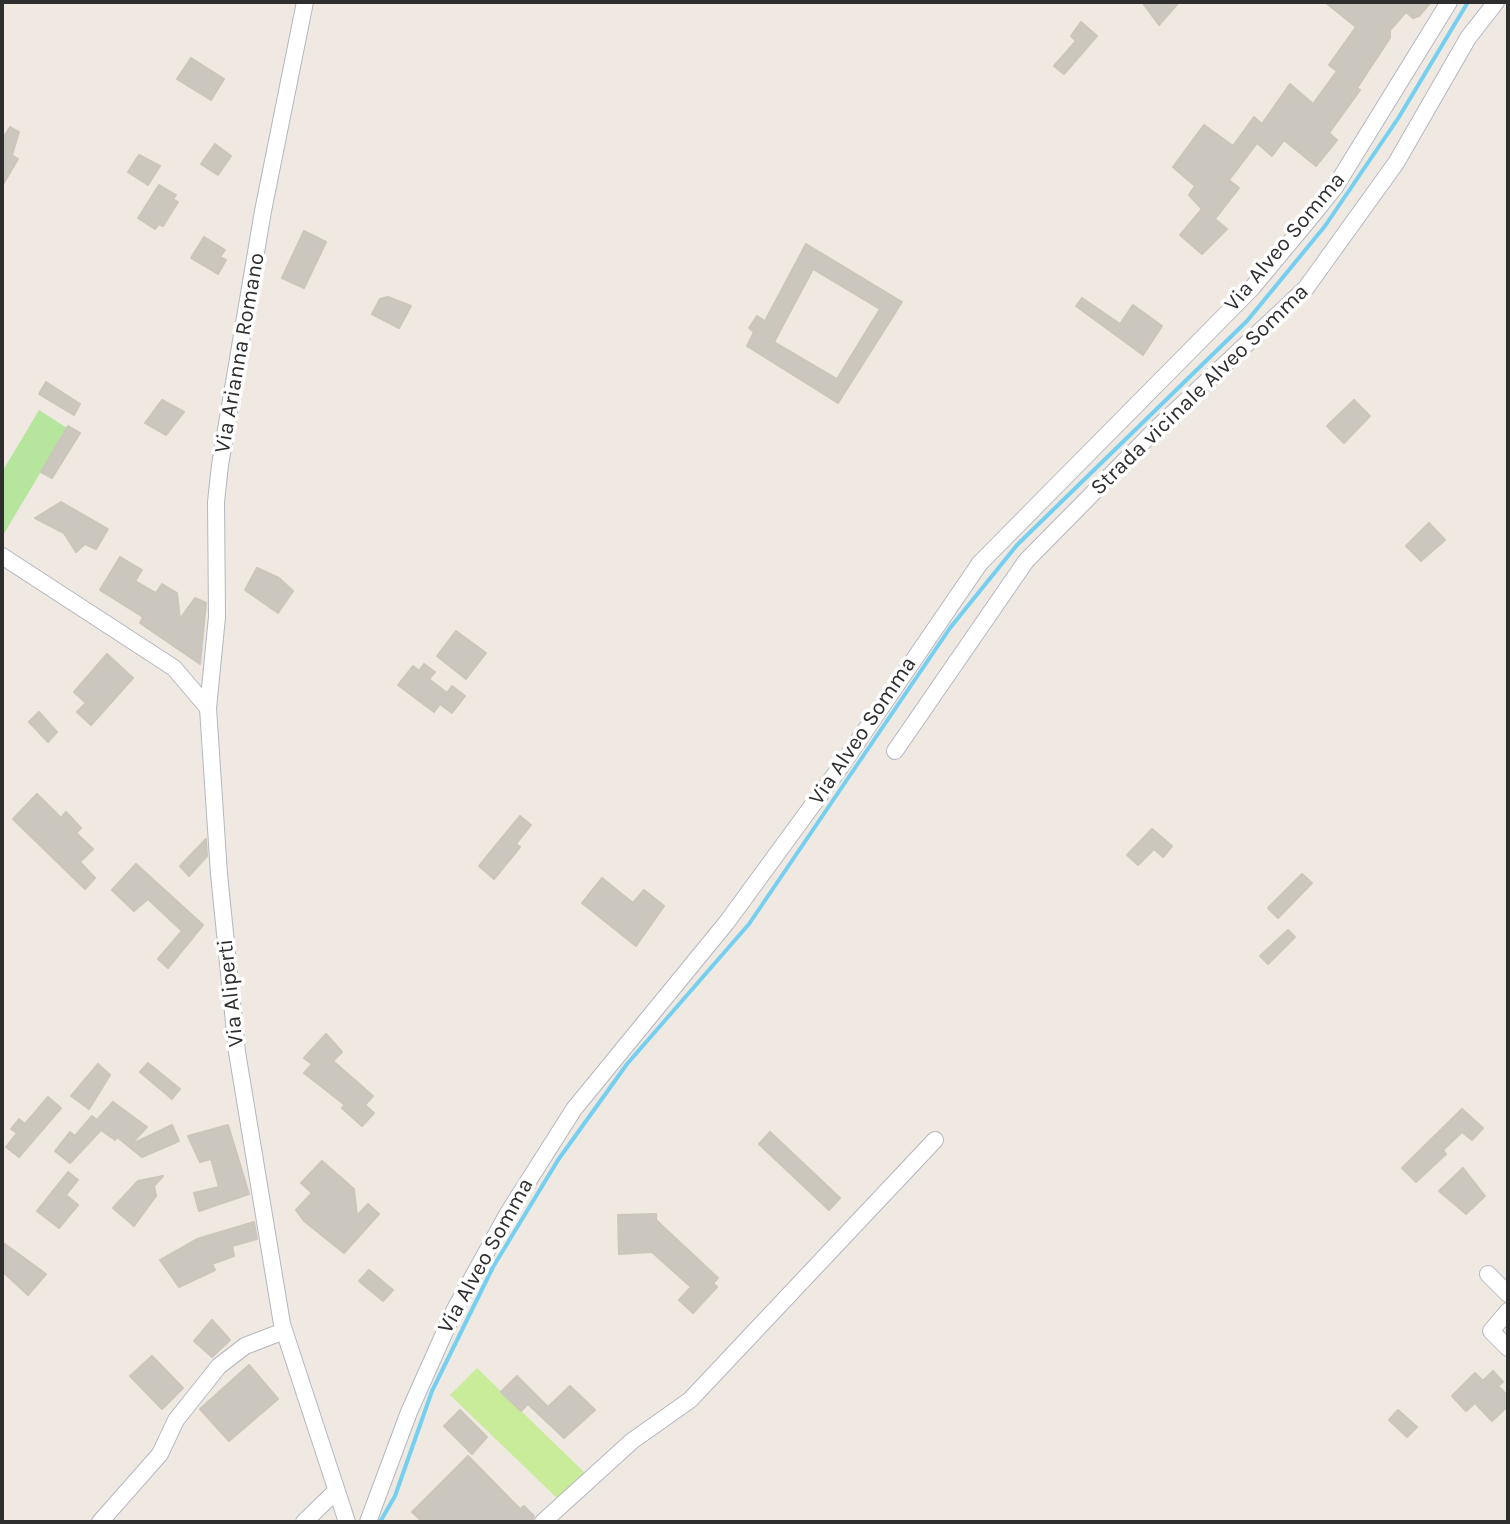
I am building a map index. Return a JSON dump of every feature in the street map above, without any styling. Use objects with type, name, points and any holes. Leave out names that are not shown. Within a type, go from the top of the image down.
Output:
[{"type":"street","name":"Via Arianna Romano","points":[[208,708],[217,617],[216,502],[220,465],[263,211],[305,2]]},
{"type":"street","name":"Via Alveo Somma","points":[[368,1522],[409,1412],[455,1309],[508,1213],[574,1109],[603,1069],[727,922],[839,769],[980,563],[1252,288],[1335,187],[1449,2]]},
{"type":"street","name":"Strada vicinale Alveo Somma","points":[[895,751],[1026,561],[1158,427],[1306,288],[1396,163],[1468,38],[1496,2]]},
{"type":"street","points":[[2,556],[174,668],[208,708]]},
{"type":"street","name":"Via Aliperti","points":[[208,708],[219,874],[237,1052],[284,1331],[347,1522]]},
{"type":"street","points":[[543,1522],[632,1441],[690,1400],[935,1140]]},
{"type":"street","points":[[1488,1274],[1508,1294]]},
{"type":"street","points":[[1508,1311],[1491,1331],[1508,1348]]},
{"type":"street","points":[[100,1522],[160,1454],[176,1420],[219,1366],[245,1346],[284,1331]]},
{"type":"street","points":[[304,1522],[335,1492]]},
{"type":"green space","points":[[39,410],[67,428],[2,537],[2,472]]},
{"type":"green space","points":[[477,1368],[587,1475],[561,1502],[450,1395]]},
{"type":"building","points":[[1142,2],[1179,2],[1159,25]]},
{"type":"building","points":[[1325,2],[1431,2],[1419,16],[1413,18],[1406,12],[1390,30],[1390,38],[1357,88],[1360,90],[1329,133],[1337,140],[1316,166],[1284,140],[1272,156],[1257,143],[1229,180],[1239,188],[1215,219],[1227,229],[1202,254],[1180,235],[1202,209],[1189,195],[1195,186],[1173,167],[1204,125],[1233,146],[1254,117],[1262,124],[1290,84],[1313,104],[1337,71],[1329,65],[1356,27]]},
{"type":"building","points":[[1081,22],[1097,36],[1064,74],[1054,66],[1076,41],[1071,36]]},
{"type":"building","points":[[191,58],[224,79],[211,100],[177,79]]},
{"type":"building","points":[[10,127],[19,132],[12,155],[18,159],[2,186],[2,140]]},
{"type":"building","points":[[215,144],[231,156],[218,175],[201,164]]},
{"type":"building","points":[[139,155],[160,166],[148,185],[128,172]]},
{"type":"building","points":[[159,185],[176,195],[173,199],[178,202],[163,226],[159,224],[155,229],[138,218]]},
{"type":"building","points":[[304,231],[326,242],[304,288],[282,278]]},
{"type":"building","points":[[204,237],[225,250],[220,257],[226,260],[218,274],[191,258]]},
{"type":"building","points":[[806,244],[902,302],[838,403],[747,346],[754,332],[749,328],[757,316],[765,321]],"holes":[[[813,269],[880,309],[837,379],[774,342]]]},
{"type":"building","points":[[388,297],[411,306],[399,328],[372,314],[380,299]]},
{"type":"building","points":[[1082,298],[1120,324],[1133,305],[1162,326],[1143,355],[1076,306]]},
{"type":"building","points":[[46,382],[80,404],[74,415],[39,394]]},
{"type":"building","points":[[162,400],[184,412],[166,435],[145,423]]},
{"type":"building","points":[[1354,400],[1370,416],[1344,443],[1327,426]]},
{"type":"building","points":[[68,426],[80,433],[52,478],[41,472]]},
{"type":"building","points":[[61,502],[108,529],[96,549],[85,544],[76,552],[64,533],[35,518]]},
{"type":"building","points":[[1429,523],[1445,540],[1421,561],[1406,546]]},
{"type":"building","points":[[120,557],[142,570],[135,581],[156,593],[162,584],[177,593],[180,619],[195,598],[206,603],[200,664],[140,623],[143,617],[100,590]]},
{"type":"building","points":[[257,568],[279,578],[293,591],[278,613],[245,590]]},
{"type":"building","points":[[456,631],[486,653],[466,679],[437,656]]},
{"type":"building","points":[[107,654],[133,678],[91,725],[77,712],[86,703],[74,692]]},
{"type":"building","points":[[424,664],[435,672],[429,679],[447,693],[452,686],[465,696],[452,713],[440,704],[434,712],[398,685],[413,666],[419,671]]},
{"type":"building","points":[[39,712],[57,732],[48,742],[29,722]]},
{"type":"building","points":[[37,794],[61,818],[66,812],[81,828],[76,833],[93,849],[80,862],[95,878],[85,889],[13,819]]},
{"type":"building","points":[[520,816],[531,825],[516,844],[520,847],[494,879],[479,866]]},
{"type":"building","points":[[1152,829],[1172,846],[1163,857],[1154,849],[1138,865],[1127,855]]},
{"type":"building","points":[[206,839],[207,856],[189,876],[180,866]]},
{"type":"building","points":[[136,864],[203,925],[168,968],[158,959],[182,931],[148,899],[134,911],[112,890]]},
{"type":"building","points":[[1302,874],[1312,883],[1278,918],[1268,908]]},
{"type":"building","points":[[602,878],[633,903],[644,890],[664,906],[636,946],[582,903]]},
{"type":"building","points":[[1288,930],[1295,937],[1268,964],[1260,956]]},
{"type":"building","points":[[326,1034],[342,1052],[333,1061],[373,1096],[365,1105],[374,1113],[362,1126],[342,1108],[345,1105],[304,1073],[312,1064],[304,1058]]},
{"type":"building","points":[[148,1063],[180,1089],[172,1099],[140,1072]]},
{"type":"building","points":[[98,1064],[110,1075],[89,1109],[71,1096]]},
{"type":"building","points":[[48,1097],[61,1108],[19,1157],[6,1147],[17,1133],[11,1129],[19,1119],[25,1124]]},
{"type":"building","points":[[113,1102],[147,1127],[130,1145],[172,1125],[179,1141],[142,1157],[117,1137],[115,1140],[101,1130],[70,1163],[55,1151],[70,1132],[75,1136],[92,1116],[97,1120]]},
{"type":"building","points":[[1462,1109],[1483,1128],[1472,1140],[1462,1132],[1443,1150],[1446,1154],[1416,1182],[1402,1168]]},
{"type":"building","points":[[228,1125],[249,1194],[199,1211],[194,1193],[219,1187],[211,1159],[200,1162],[188,1136]]},
{"type":"building","points":[[770,1132],[840,1198],[829,1210],[759,1144]]},
{"type":"building","points":[[322,1161],[354,1189],[357,1216],[368,1204],[379,1214],[344,1253],[304,1221],[296,1210],[312,1193],[301,1183]]},
{"type":"building","points":[[1463,1168],[1485,1196],[1466,1214],[1439,1191]]},
{"type":"building","points":[[68,1172],[78,1180],[66,1195],[78,1205],[59,1228],[37,1211]]},
{"type":"building","points":[[163,1176],[154,1186],[156,1196],[134,1226],[113,1208],[138,1181]]},
{"type":"building","points":[[656,1214],[656,1220],[718,1278],[713,1283],[717,1287],[693,1313],[679,1300],[691,1287],[652,1252],[619,1254],[618,1215]]},
{"type":"building","points":[[254,1222],[257,1239],[232,1246],[234,1256],[212,1264],[215,1270],[179,1287],[160,1260],[197,1239]]},
{"type":"building","points":[[2,1242],[46,1274],[28,1295],[2,1271]]},
{"type":"building","points":[[369,1270],[393,1290],[383,1301],[359,1281]]},
{"type":"building","points":[[212,1320],[230,1340],[212,1357],[194,1341]]},
{"type":"building","points":[[152,1356],[183,1388],[162,1409],[130,1376]]},
{"type":"building","points":[[249,1365],[278,1399],[229,1441],[200,1409]]},
{"type":"building","points":[[1493,1371],[1503,1382],[1498,1386],[1508,1396],[1508,1406],[1492,1421],[1475,1403],[1466,1411],[1452,1396],[1475,1373],[1483,1381]]},
{"type":"building","points":[[517,1376],[548,1407],[570,1386],[595,1410],[564,1438],[528,1404],[521,1411],[501,1392]]},
{"type":"building","points":[[460,1410],[487,1437],[472,1454],[444,1426]]},
{"type":"building","points":[[1398,1410],[1417,1427],[1407,1437],[1389,1420]]},
{"type":"building","points":[[468,1456],[520,1509],[524,1506],[534,1516],[532,1522],[423,1522],[412,1512]]},
{"type":"waterway","points":[[380,1522],[395,1496],[432,1391],[493,1267],[558,1160],[627,1064],[749,924],[950,628],[1017,545],[1247,321],[1325,226],[1399,117],[1468,2]]}]
